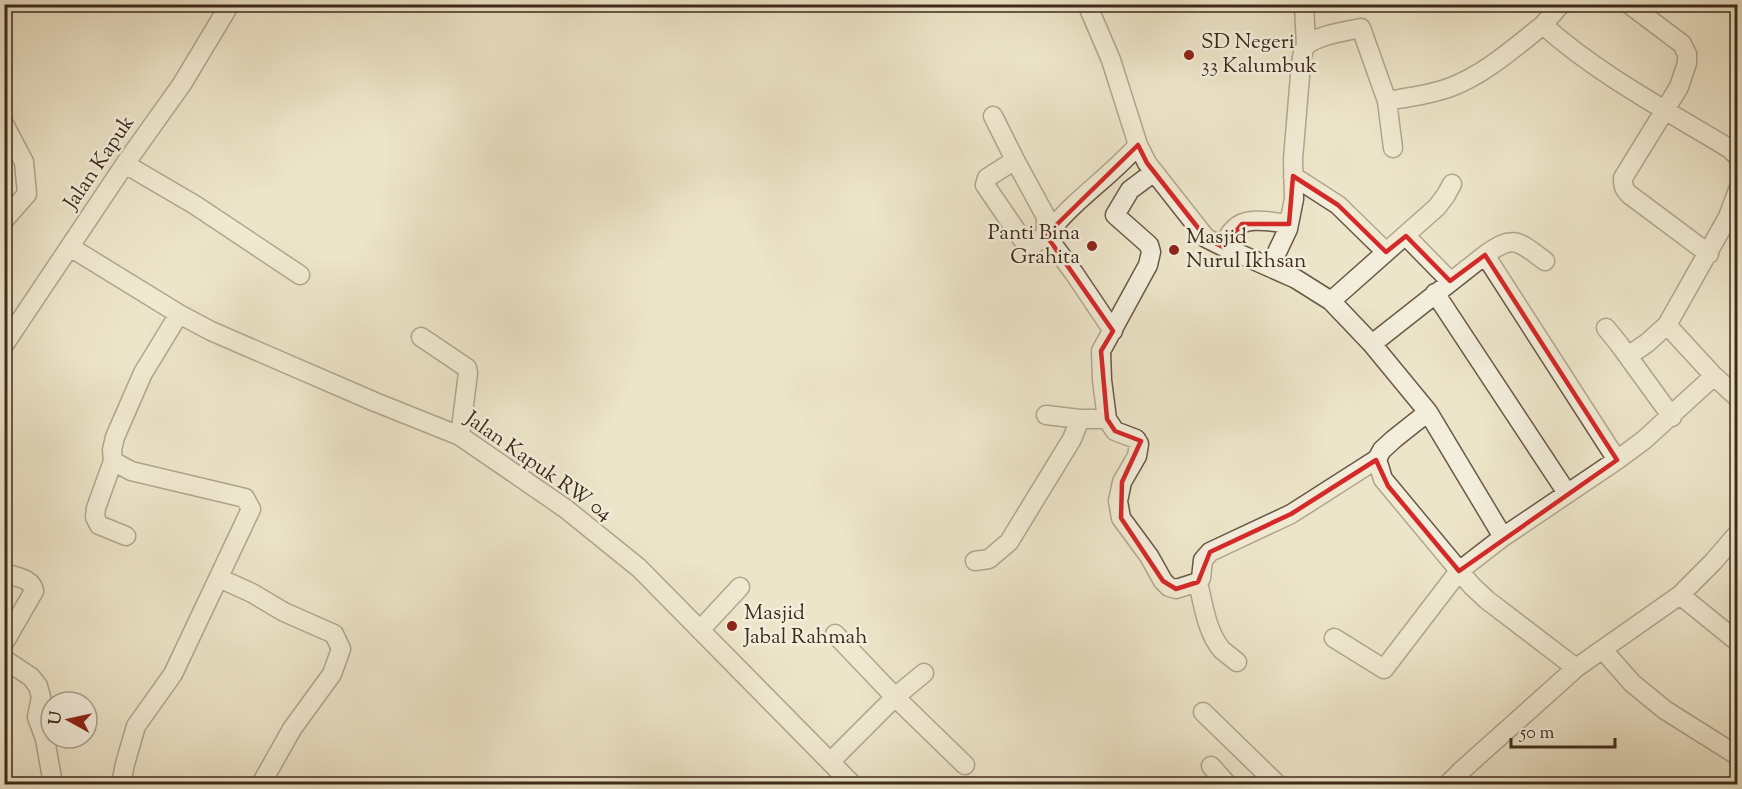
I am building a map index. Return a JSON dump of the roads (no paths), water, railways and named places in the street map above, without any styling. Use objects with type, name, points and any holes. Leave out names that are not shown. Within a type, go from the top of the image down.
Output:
[{"type":"street","name":"Jalan Kapuk","points":[[4,345],[125,164],[182,84],[231,4]]},
{"type":"street","points":[[1087,4],[1111,60],[1138,145],[1154,172],[1206,238],[1296,279],[1331,301],[1372,344],[1428,412],[1503,537]]},
{"type":"street","points":[[1270,267],[1289,224],[1294,199],[1293,176],[1301,64],[1306,46],[1304,4]]},
{"type":"street","points":[[1387,101],[1448,88],[1466,80],[1492,64],[1543,25],[1561,4]]},
{"type":"street","points":[[1629,4],[1682,44],[1688,63],[1679,87],[1623,178],[1623,185],[1630,195],[1709,255]]},
{"type":"street","points":[[1543,25],[1597,68],[1730,149],[1737,157]]},
{"type":"street","points":[[1306,46],[1317,39],[1361,28],[1387,101],[1394,148]]},
{"type":"street","points":[[993,116],[1046,216],[1046,235],[1113,331]]},
{"type":"street","points":[[4,124],[24,162],[27,194],[4,220]]},
{"type":"street","points":[[1015,160],[987,178],[985,185],[1022,239],[1033,245],[1138,145]]},
{"type":"street","points":[[125,164],[195,205],[300,275]]},
{"type":"street","points":[[1154,172],[1131,189],[1115,215],[1149,245],[1151,252],[1150,259],[1101,351],[1102,380],[1107,418],[1115,430],[1136,439],[1139,444],[1137,456],[1122,482],[1118,501],[1121,518],[1169,587],[1176,589],[1198,582],[1201,578],[1203,560],[1210,552],[1291,514],[1377,459],[1382,450],[1428,412]]},
{"type":"street","points":[[1111,173],[1131,189]]},
{"type":"street","points":[[1293,176],[1338,205],[1386,252]]},
{"type":"street","points":[[1331,301],[1437,207],[1452,184]]},
{"type":"street","points":[[1628,356],[1667,325],[1709,255],[1728,218],[1737,189]]},
{"type":"street","points":[[1222,246],[1231,232],[1251,221],[1289,224]]},
{"type":"street","points":[[1406,236],[1450,281]]},
{"type":"street","points":[[1372,344],[1498,245],[1511,241],[1525,246],[1545,261]]},
{"type":"street","name":"Jalan Kapuk RW 04","points":[[70,247],[211,331],[460,436],[566,509],[639,568],[852,784]]},
{"type":"street","points":[[1485,255],[1617,460]]},
{"type":"street","points":[[1436,293],[1567,494]]},
{"type":"street","points":[[126,536],[99,525],[95,517],[96,508],[113,461],[112,450],[115,437],[143,373],[179,314]]},
{"type":"street","points":[[1667,325],[1737,398]]},
{"type":"street","points":[[1606,328],[1672,417]]},
{"type":"street","points":[[421,337],[467,368],[460,436]]},
{"type":"street","points":[[1334,638],[1384,669],[1459,571],[1503,537],[1617,460],[1672,417],[1714,376]]},
{"type":"street","points":[[1046,415],[1080,419],[1107,418]]},
{"type":"street","points":[[975,561],[989,559],[1009,542],[1072,439],[1080,419]]},
{"type":"street","points":[[1377,459],[1383,479],[1459,571],[1487,600],[1576,668]]},
{"type":"street","points":[[113,461],[131,471],[245,498],[251,509],[173,674],[136,726],[121,784]]},
{"type":"street","points":[[1448,784],[1576,668],[1680,595],[1713,562],[1737,533]]},
{"type":"street","points":[[4,573],[24,579],[32,584],[34,591],[4,644]]},
{"type":"street","points":[[219,578],[252,593],[284,612],[334,634],[341,649],[332,674],[292,729],[261,784]]},
{"type":"street","points":[[1198,582],[1208,621],[1215,637],[1222,649],[1237,662]]},
{"type":"street","points":[[700,630],[740,586]]},
{"type":"street","points":[[1680,595],[1737,642]]},
{"type":"street","points":[[835,634],[964,765]]},
{"type":"street","points":[[1603,650],[1632,683],[1665,710],[1737,756]]},
{"type":"street","points":[[4,659],[31,677],[38,686],[41,697],[37,717],[45,739],[53,784]]},
{"type":"street","points":[[830,762],[895,697],[924,673]]},
{"type":"street","points":[[1203,712],[1277,784]]},
{"type":"street","points":[[1211,766],[1227,784]]},
{"type":"place","name":"SD Negeri 33 Kalumbuk","points":[[1189,55]]},
{"type":"place","name":"Panti Bina Grahita","points":[[1092,246]]},
{"type":"place","name":"Masjid Nurul Ikhsan","points":[[1174,250]]},
{"type":"place","name":"Masjid Jabal Rahmah","points":[[732,626]]}]
